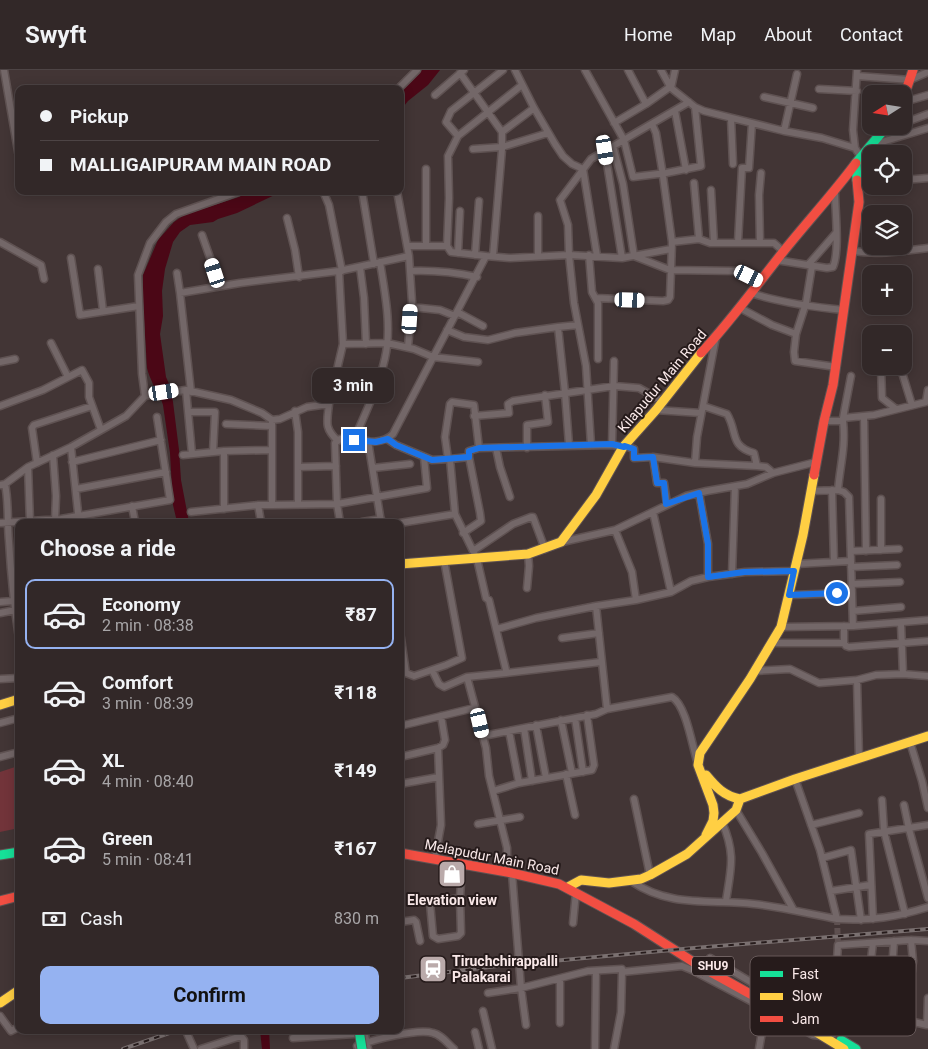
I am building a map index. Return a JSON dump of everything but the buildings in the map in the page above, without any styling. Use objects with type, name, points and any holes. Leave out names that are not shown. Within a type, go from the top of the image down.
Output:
[{"type":"main road","points":[[908,85],[913,70]]},
{"type":"main road","name":"Kilapudur Main Road","points":[[872,145],[881,135]]},
{"type":"main road","name":"Kilapudur Main Road","points":[[404,564],[475,555],[528,554],[561,542],[596,495],[624,446],[656,410],[693,361],[740,308],[783,251],[835,192],[862,157]]},
{"type":"main road","points":[[706,835],[713,821],[714,813],[713,804],[698,765],[700,753],[773,643],[781,627],[789,595],[812,492],[816,462],[836,367],[859,202],[859,160]]},
{"type":"main road","points":[[0,705],[15,700]]},
{"type":"main road","points":[[698,765],[717,791],[730,798],[740,799],[928,736]]},
{"type":"main road","points":[[572,890],[581,880],[609,883],[632,881],[650,875],[687,854],[736,810],[740,799]]},
{"type":"main road","points":[[0,855],[15,853]]},
{"type":"main road","name":"Melapudur Main Road","points":[[404,854],[510,872],[560,884],[634,924],[698,965],[750,995]]},
{"type":"main road","points":[[0,901],[15,897]]},
{"type":"main road","points":[[0,1003],[15,993]]},
{"type":"main road","points":[[356,1034],[362,1047]]},
{"type":"main road","name":"Melapudur Main Road","points":[[830,1041],[844,1049]]},
{"type":"main road","name":"Melapudur Main Road","points":[[830,1041],[856,1049]]},
{"type":"street","points":[[4,70],[15,134]]},
{"type":"street","points":[[402,85],[417,70]]},
{"type":"street","points":[[458,136],[446,122],[451,111],[503,70]]},
{"type":"street","points":[[515,70],[534,108],[563,156],[572,164],[582,169]]},
{"type":"street","points":[[585,70],[624,140],[633,177],[686,170],[698,167],[702,163],[695,107]]},
{"type":"street","points":[[628,70],[646,104]]},
{"type":"street","points":[[661,70],[671,88],[695,107],[731,118],[822,138],[855,148]]},
{"type":"street","points":[[614,123],[671,88],[675,70]]},
{"type":"street","points":[[340,519],[337,504],[335,443],[340,439],[376,442],[388,439],[393,434],[447,330],[490,256],[502,132],[462,72],[435,94]]},
{"type":"street","points":[[859,160],[855,148],[853,130],[857,73],[910,80],[928,72]]},
{"type":"street","points":[[784,131],[797,74]]},
{"type":"street","points":[[522,85],[458,136],[448,156],[450,198],[447,246],[451,252],[510,258],[569,255],[622,258],[699,239],[714,243],[774,243],[783,251]]},
{"type":"street","points":[[819,89],[856,91]]},
{"type":"street","points":[[912,100],[928,95]]},
{"type":"street","points":[[764,96],[813,108]]},
{"type":"street","points":[[591,445],[586,366],[574,304],[568,225],[560,200],[582,169],[592,159],[689,102]]},
{"type":"street","points":[[502,132],[534,108]]},
{"type":"street","points":[[675,111],[686,170]]},
{"type":"street","points":[[912,120],[928,114]]},
{"type":"street","points":[[731,118],[733,164]]},
{"type":"street","points":[[738,242],[742,168],[749,168],[752,123]]},
{"type":"street","points":[[596,298],[666,301],[670,297],[671,246],[656,133],[652,124]]},
{"type":"street","points":[[872,145],[928,128]]},
{"type":"street","points":[[473,149],[502,147],[548,133]]},
{"type":"street","points":[[613,146],[623,184],[634,256]]},
{"type":"street","points":[[605,150],[622,258]]},
{"type":"street","points":[[426,169],[426,246]]},
{"type":"street","points":[[582,169],[597,256]]},
{"type":"street","points":[[760,243],[759,195],[761,173]]},
{"type":"street","points":[[912,179],[928,178]]},
{"type":"street","points":[[694,182],[699,239]]},
{"type":"street","points":[[711,190],[714,243]]},
{"type":"street","points":[[776,260],[827,268],[833,267],[836,234],[835,192]]},
{"type":"street","points":[[145,396],[142,374],[138,275],[150,243],[166,222],[176,214],[230,195]]},
{"type":"street","points":[[325,195],[329,206],[340,271],[343,344],[329,404],[327,426],[329,433],[338,441]]},
{"type":"street","points":[[354,440],[381,373],[387,343],[386,297],[363,195]]},
{"type":"street","points":[[398,195],[409,256],[411,307],[408,348]]},
{"type":"street","points":[[475,255],[478,201]]},
{"type":"street","points":[[458,253],[460,211]]},
{"type":"street","points":[[538,216],[538,256]]},
{"type":"street","points":[[287,218],[299,277]]},
{"type":"street","points":[[836,234],[810,265],[805,306],[796,334],[794,352],[795,361],[836,367]]},
{"type":"street","points":[[202,235],[220,286]]},
{"type":"street","points":[[0,242],[41,265],[44,279]]},
{"type":"street","points":[[407,246],[447,246]]},
{"type":"street","points":[[853,251],[888,253],[928,248]]},
{"type":"street","points":[[589,255],[592,292],[598,303],[598,359]]},
{"type":"street","points":[[180,293],[340,271],[409,256]]},
{"type":"street","points":[[634,256],[670,270],[739,271],[759,281]]},
{"type":"street","points":[[72,258],[80,315],[139,306]]},
{"type":"street","points":[[360,267],[364,298],[366,344]]},
{"type":"street","points":[[98,269],[103,311]]},
{"type":"street","points":[[410,271],[458,272],[477,277]]},
{"type":"street","points":[[177,273],[192,454]]},
{"type":"street","points":[[751,293],[805,306],[844,310]]},
{"type":"street","points":[[411,307],[456,314],[483,326]]},
{"type":"street","points":[[740,308],[772,325],[796,334]]},
{"type":"street","points":[[447,330],[464,337],[482,340],[578,325]]},
{"type":"street","points":[[558,327],[569,445]]},
{"type":"street","points":[[695,462],[702,410],[716,337]]},
{"type":"street","points":[[51,343],[68,377]]},
{"type":"street","points":[[343,344],[387,343],[433,357],[478,362]]},
{"type":"street","points":[[0,362],[15,359]]},
{"type":"street","points":[[612,444],[614,361]]},
{"type":"street","points":[[0,406],[43,390],[82,370],[89,382],[89,397],[101,430]]},
{"type":"street","points":[[881,375],[882,398],[896,409]]},
{"type":"street","points":[[903,375],[912,405]]},
{"type":"street","points":[[834,562],[835,490],[844,456],[843,419],[851,376]]},
{"type":"street","points":[[474,416],[509,412],[508,404],[510,402],[565,392],[614,386],[639,388],[662,401]]},
{"type":"street","points":[[824,421],[864,417],[927,402],[928,390]]},
{"type":"street","points":[[0,613],[15,610],[8,501],[2,484],[28,467],[70,447],[126,416],[145,396],[174,391],[188,391],[231,400],[262,413],[272,423],[272,505]]},
{"type":"street","points":[[527,448],[527,425],[548,422],[545,396]]},
{"type":"street","points":[[479,448],[473,404],[451,403],[445,437],[455,514],[475,555],[486,598],[489,600],[497,629],[506,673]]},
{"type":"street","points":[[226,424],[272,423],[306,407],[329,404]]},
{"type":"street","points":[[37,463],[32,428],[34,425],[92,406]]},
{"type":"street","points":[[656,410],[702,410],[727,414],[736,441],[742,448],[754,453],[757,466]]},
{"type":"street","points":[[188,412],[215,412],[213,452]]},
{"type":"street","points":[[295,412],[298,432],[298,504]]},
{"type":"street","points":[[70,447],[79,519],[132,506],[170,500],[157,417]]},
{"type":"street","points":[[864,417],[866,551]]},
{"type":"street","points":[[388,439],[396,445],[432,460],[469,457]]},
{"type":"street","points":[[72,462],[161,440]]},
{"type":"street","points":[[368,441],[381,519]]},
{"type":"street","points":[[463,533],[481,521],[469,457],[469,451],[479,448],[612,444],[634,449],[634,458],[653,457],[757,466],[766,467],[773,473]]},
{"type":"street","points":[[496,448],[510,497]]},
{"type":"street","points":[[183,455],[224,450],[272,450]]},
{"type":"street","points":[[224,450],[224,509]]},
{"type":"street","points":[[53,455],[55,519]]},
{"type":"street","points":[[190,512],[258,505],[337,504],[427,488],[424,457]]},
{"type":"street","points":[[653,457],[657,483],[664,483],[666,504]]},
{"type":"street","points":[[561,542],[615,530],[666,504],[699,493],[755,482],[773,473],[816,462]]},
{"type":"street","points":[[373,468],[410,464]]},
{"type":"street","points":[[298,467],[336,466]]},
{"type":"street","points":[[28,467],[30,519]]},
{"type":"street","points":[[76,489],[166,472]]},
{"type":"street","points":[[732,574],[735,486]]},
{"type":"street","points":[[812,492],[835,490],[844,492],[849,497],[853,626]]},
{"type":"street","points":[[699,493],[708,544],[708,577]]},
{"type":"street","points":[[881,499],[881,550]]},
{"type":"street","points":[[258,505],[260,519]]},
{"type":"street","points":[[132,506],[134,519]]},
{"type":"street","points":[[652,512],[671,592]]},
{"type":"street","points":[[404,522],[455,514]]},
{"type":"street","points":[[475,555],[513,524],[531,517],[536,522],[545,549]]},
{"type":"street","points":[[0,523],[15,522]]},
{"type":"street","points":[[615,530],[632,572],[636,600]]},
{"type":"street","points":[[851,551],[899,549]]},
{"type":"street","points":[[527,588],[528,554]]},
{"type":"street","points":[[404,659],[406,673],[414,676],[462,658],[444,560]]},
{"type":"street","points":[[497,629],[536,618],[671,592],[691,581],[708,577],[834,562],[897,565]]},
{"type":"street","points":[[852,584],[900,582]]},
{"type":"street","points":[[789,595],[852,593]]},
{"type":"street","points":[[0,602],[15,599]]},
{"type":"street","points":[[596,606],[607,709]]},
{"type":"street","points":[[853,611],[901,607]]},
{"type":"street","points":[[781,627],[901,624],[928,620]]},
{"type":"street","points":[[901,624],[904,674]]},
{"type":"street","points":[[844,626],[844,644]]},
{"type":"street","points":[[562,638],[599,633]]},
{"type":"street","points":[[773,643],[844,644],[849,647],[928,642]]},
{"type":"street","points":[[432,670],[439,684],[444,687],[467,677],[601,662]]},
{"type":"street","points":[[755,671],[790,669],[819,683],[857,680],[876,675],[904,674],[928,676]]},
{"type":"street","points":[[467,677],[483,736],[493,791],[507,848],[526,1024]]},
{"type":"street","points":[[0,679],[15,678]]},
{"type":"street","points":[[857,680],[859,759]]},
{"type":"street","points":[[483,736],[672,697],[678,700],[684,714],[698,765]]},
{"type":"street","points":[[404,725],[474,708]]},
{"type":"street","points":[[404,756],[438,748],[443,745],[445,740],[441,716]]},
{"type":"street","points":[[493,791],[519,783],[592,770],[594,768],[587,716]]},
{"type":"street","points":[[575,718],[583,772]]},
{"type":"street","points":[[0,723],[15,719]]},
{"type":"street","points":[[561,720],[575,815]]},
{"type":"street","points":[[536,725],[546,778]]},
{"type":"street","points":[[524,728],[532,781]]},
{"type":"street","points":[[509,732],[519,783]]},
{"type":"street","points":[[910,742],[928,808]]},
{"type":"street","points":[[435,858],[441,825],[438,748]]},
{"type":"street","points":[[0,758],[15,753]]},
{"type":"street","points":[[404,783],[439,777]]},
{"type":"street","points":[[795,779],[822,858],[837,919]]},
{"type":"street","points":[[634,799],[650,875]]},
{"type":"street","points":[[882,800],[884,831],[905,914]]},
{"type":"street","points":[[904,805],[928,898]]},
{"type":"street","points":[[736,810],[793,909]]},
{"type":"street","points":[[811,825],[859,813]]},
{"type":"street","points":[[478,824],[520,816]]},
{"type":"street","points":[[722,822],[728,837],[732,861],[726,901]]},
{"type":"street","points":[[873,919],[869,834],[928,825]]},
{"type":"street","points":[[822,858],[851,850],[861,920]]},
{"type":"street","points":[[460,898],[430,903],[433,936],[435,938],[460,935],[462,865]]},
{"type":"street","points":[[632,881],[658,895],[677,900],[726,901],[793,909],[837,919],[873,919],[905,914],[928,907]]},
{"type":"street","points":[[831,891],[870,884]]},
{"type":"street","points":[[572,890],[574,923]]},
{"type":"street","points":[[404,921],[414,920],[416,922],[420,941]]},
{"type":"street","points":[[911,940],[913,956]]},
{"type":"street","points":[[837,956],[838,945],[928,940]]},
{"type":"street","points":[[893,956],[894,941]]},
{"type":"street","points":[[871,956],[873,943]]},
{"type":"street","points":[[699,974],[710,958],[750,982]]},
{"type":"street","points":[[488,993],[521,988],[596,971],[622,969],[622,972],[682,966],[750,1001]]},
{"type":"street","points":[[595,1049],[596,971]]},
{"type":"street","points":[[614,1049],[620,1012],[622,972]]},
{"type":"street","points":[[560,979],[560,1023]]},
{"type":"street","points":[[916,1022],[927,1025],[928,998]]},
{"type":"street","points":[[483,1011],[492,1049]]},
{"type":"street","points":[[0,1016],[11,1031],[15,1029]]},
{"type":"street","points":[[364,1034],[362,1047],[420,1031],[432,1032],[440,1036],[452,1048]]},
{"type":"street","points":[[475,1032],[479,1049]]},
{"type":"street","points":[[187,1034],[194,1049]]},
{"type":"street","points":[[292,1038],[330,1034]]},
{"type":"street","points":[[201,1049],[241,1036],[244,1040],[244,1049]]},
{"type":"street","points":[[759,1049],[761,1036]]},
{"type":"street","points":[[814,1036],[830,1041]]},
{"type":"shaded area","points":[[422,70],[440,70],[428,85],[404,106],[404,87]]},
{"type":"shaded area","points":[[243,195],[275,195],[213,222],[190,225],[180,232],[173,242],[165,269],[162,291],[163,316],[160,334],[166,377],[173,402],[181,480],[188,519],[176,519],[173,505],[170,453],[163,405],[161,399],[157,398],[147,368],[143,275],[158,240],[174,222],[184,215]]},
{"type":"shaded area","points":[[15,767],[15,829],[0,832],[0,772]]},
{"type":"shaded area","points":[[260,1034],[269,1034],[270,1049],[262,1049]]},
{"type":"tunnel","points":[[837,919],[838,945]]},
{"type":"railway","points":[[404,978],[497,966],[928,929]]},
{"type":"railway","points":[[123,1049],[166,1034]]},
{"type":"traffic: fast","points":[[857,180],[856,163],[879,135]]},
{"type":"traffic: fast","points":[[0,855],[15,853]]},
{"type":"traffic: fast","points":[[360,1034],[362,1049]]},
{"type":"traffic: fast","points":[[841,1040],[856,1049]]},
{"type":"traffic: slow","points":[[404,564],[528,554],[561,542],[596,495],[623,447],[656,410],[701,353]]},
{"type":"traffic: slow","points":[[706,835],[713,821],[714,813],[713,805],[698,765],[700,753],[750,679],[781,627],[803,535],[814,475]]},
{"type":"traffic: slow","points":[[0,705],[15,700]]},
{"type":"traffic: slow","points":[[568,887],[581,880],[609,883],[641,879],[687,854],[736,810],[740,799],[928,736]]},
{"type":"traffic: slow","points":[[706,775],[729,796],[740,799]]},
{"type":"traffic: slow","points":[[0,1003],[15,993]]},
{"type":"traffic: slow","points":[[823,1036],[844,1049]]},
{"type":"traffic: jam","points":[[908,85],[913,70]]},
{"type":"traffic: jam","points":[[701,353],[856,163]]},
{"type":"traffic: jam","points":[[814,475],[833,385],[859,202],[857,180]]},
{"type":"traffic: jam","points":[[404,854],[507,872],[559,884],[634,924],[698,965],[750,994]]},
{"type":"traffic: jam","points":[[0,901],[15,897]]},
{"type":"place","name":"Elevation view","points":[[452,874]]},
{"type":"place","name":"Tiruchchirappalli Palakarai","points":[[433,969]]},
{"type":"route","points":[[354,440],[376,442],[388,439],[396,445],[432,460],[469,457],[469,451],[479,448],[612,444],[625,446],[634,449],[634,458],[653,457],[657,483],[664,483],[666,504],[699,493],[708,544],[708,577],[744,572],[794,571],[789,595],[837,593]]}]
